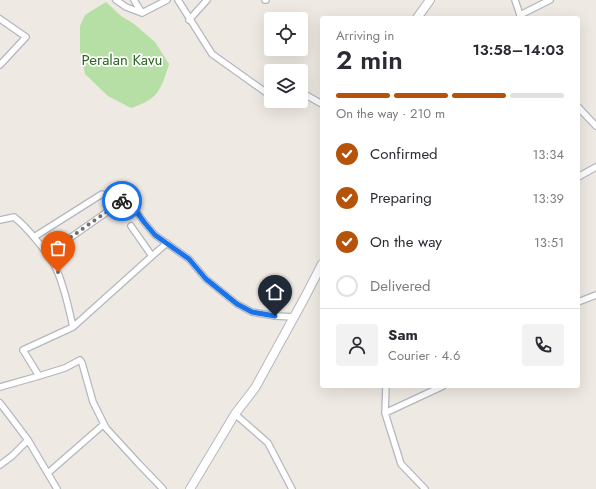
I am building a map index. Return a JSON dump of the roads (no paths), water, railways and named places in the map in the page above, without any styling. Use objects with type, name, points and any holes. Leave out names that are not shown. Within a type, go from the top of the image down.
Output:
[{"type":"street","points":[[116,0],[126,7],[142,13],[167,0]]},
{"type":"street","points":[[134,0],[142,13]]},
{"type":"street","points":[[178,0],[189,20],[212,54],[264,91]]},
{"type":"street","points":[[189,20],[208,0]]},
{"type":"street","points":[[418,16],[430,0]]},
{"type":"street","points":[[515,0],[520,16]]},
{"type":"street","points":[[522,16],[550,0]]},
{"type":"street","points":[[0,19],[26,38],[0,65]]},
{"type":"street","points":[[308,96],[320,103]]},
{"type":"street","points":[[580,109],[596,126]]},
{"type":"street","points":[[580,176],[596,167]]},
{"type":"street","points":[[34,237],[102,194],[116,205]]},
{"type":"street","points":[[47,254],[116,205],[125,196],[155,235],[189,259],[206,279],[237,304],[252,312],[275,316],[294,317]]},
{"type":"street","points":[[0,220],[14,217],[21,222],[47,254],[58,272],[72,327]]},
{"type":"street","points":[[131,226],[152,256]]},
{"type":"street","points":[[39,376],[23,350],[72,327],[167,243]]},
{"type":"street","points":[[190,489],[236,414],[255,388],[320,268]]},
{"type":"street","points":[[580,301],[596,295]]},
{"type":"street","points":[[0,387],[65,368],[80,360],[93,402],[106,428],[163,489]]},
{"type":"street","points":[[386,388],[385,413],[401,464],[425,489]]},
{"type":"street","points":[[385,413],[439,388]]},
{"type":"street","points":[[0,403],[28,440],[57,489]]},
{"type":"street","points":[[236,414],[268,443],[292,489]]},
{"type":"street","points":[[48,473],[104,424]]},
{"type":"street","points":[[0,465],[12,456],[28,440]]},
{"type":"park label","name":"Peralan Kavu","points":[[122,60]]}]
